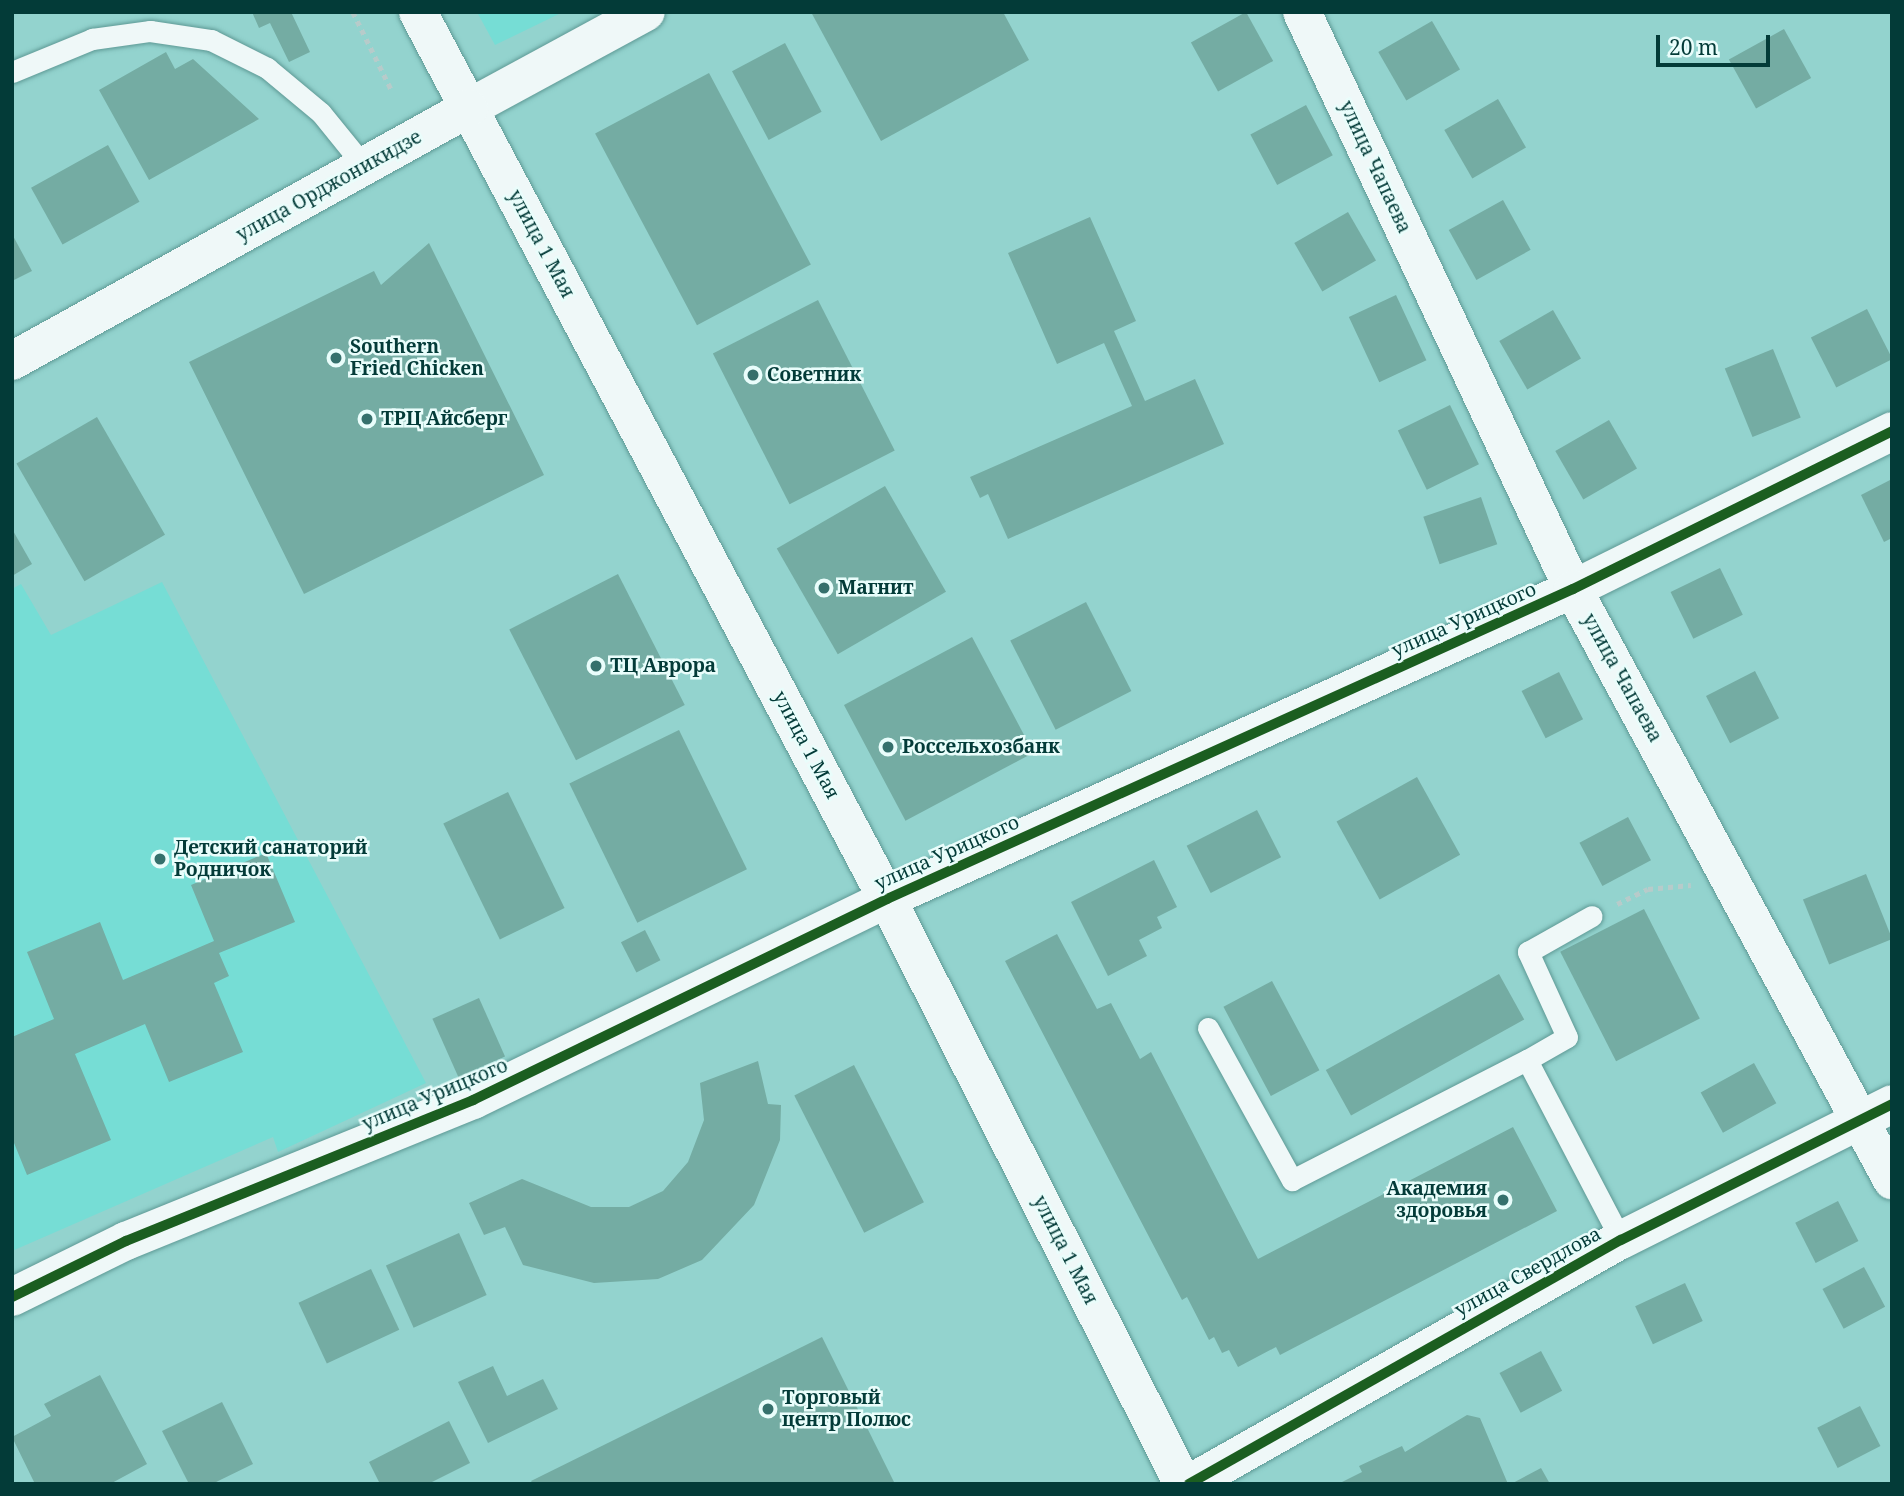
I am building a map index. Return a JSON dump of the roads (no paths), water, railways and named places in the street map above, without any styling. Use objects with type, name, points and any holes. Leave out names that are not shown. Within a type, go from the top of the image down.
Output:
[{"type":"main road","name":"улица 1 Мая","points":[[418,12],[887,899],[1186,1484]]},
{"type":"main road","name":"улица Орджоникидзе","points":[[12,361],[646,12]]},
{"type":"main road","name":"улица Чапаева","points":[[1302,12],[1573,589],[1724,865],[1878,1112],[1892,1180]]},
{"type":"main road","name":"улица Урицкого","points":[[12,1297],[126,1241],[473,1100],[887,899],[1573,589],[1892,431]]},
{"type":"main road","name":"улица Свердлова","points":[[1186,1484],[1621,1240],[1878,1112]]},
{"type":"lane","points":[[12,72],[92,39],[150,31],[211,40],[267,68],[303,98],[364,166]]},
{"type":"lane","points":[[1208,1028],[1292,1180],[1567,1037],[1528,952],[1592,916]]},
{"type":"lane","points":[[1527,1060],[1621,1240]]},
{"type":"place","name":"Southern Fried Chicken","points":[[336,358]]},
{"type":"place","name":"Советник","points":[[753,375]]},
{"type":"place","name":"ТРЦ Айсберг","points":[[367,419]]},
{"type":"place","name":"Магнит","points":[[824,588]]},
{"type":"place","name":"ТЦ Аврора","points":[[596,666]]},
{"type":"place","name":"Россельхозбанк","points":[[888,747]]},
{"type":"place","name":"Детский санаторий Родничок","points":[[160,859]]},
{"type":"place","name":"Академия здоровья","points":[[1503,1200]]},
{"type":"place","name":"Торговый центр Полюс","points":[[768,1409]]}]
